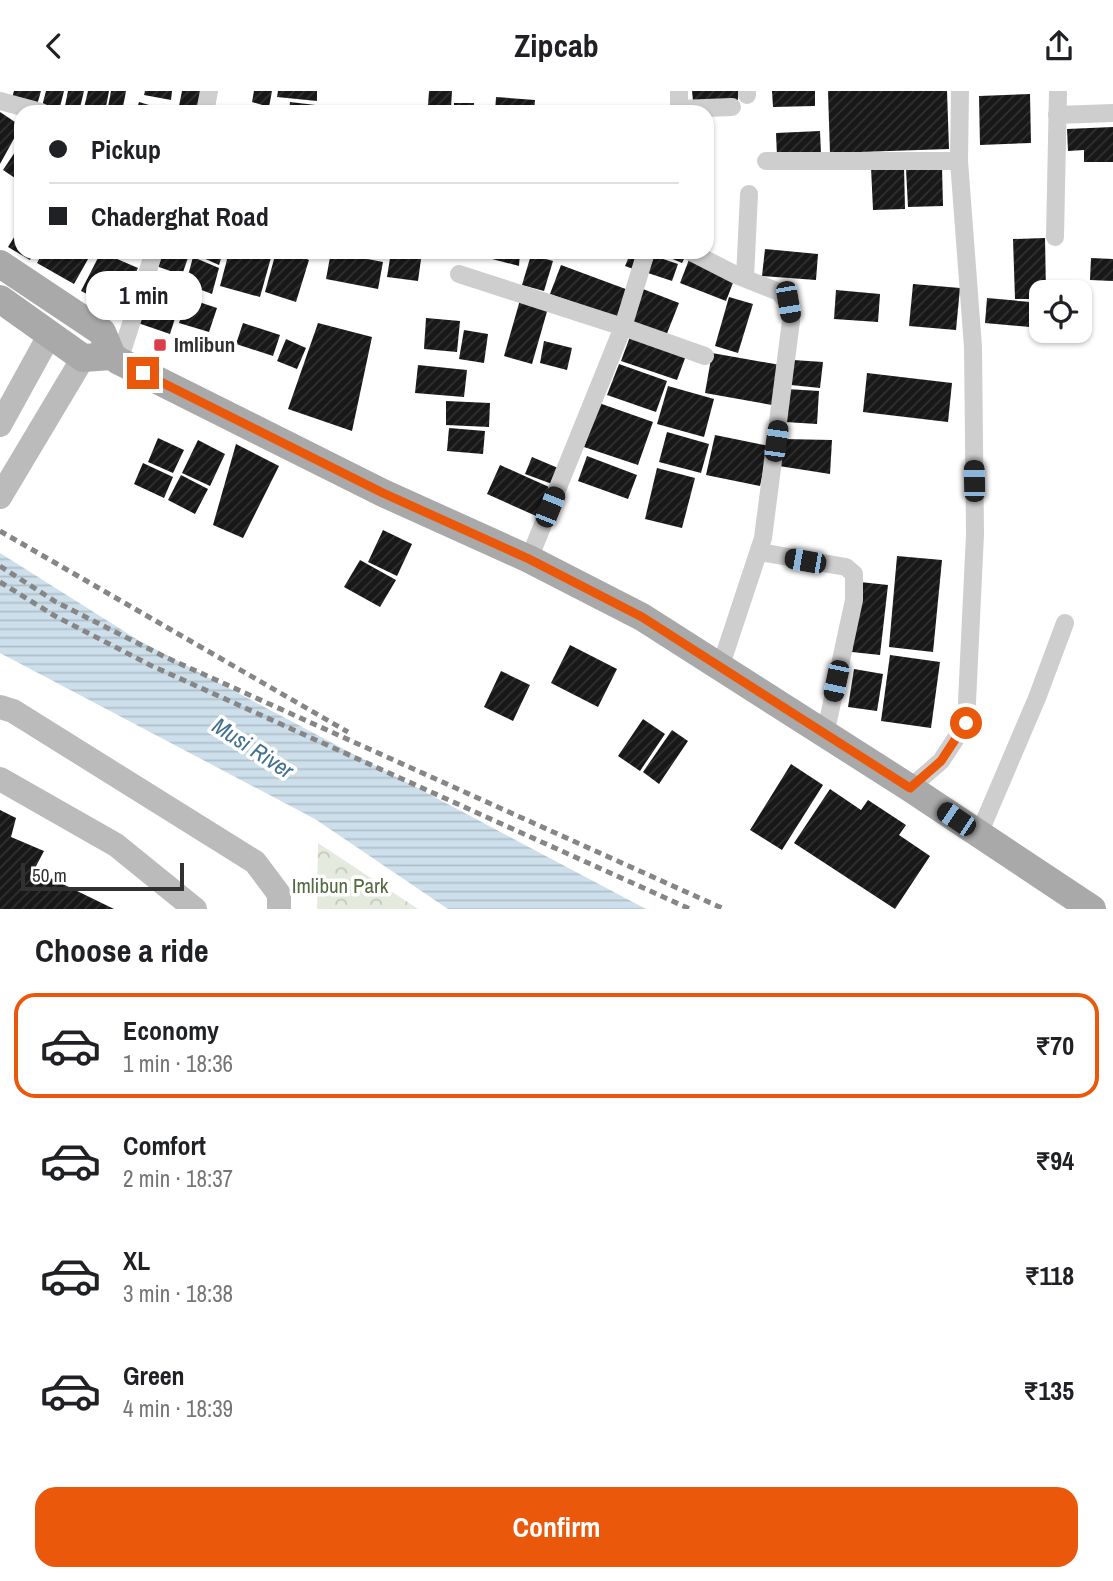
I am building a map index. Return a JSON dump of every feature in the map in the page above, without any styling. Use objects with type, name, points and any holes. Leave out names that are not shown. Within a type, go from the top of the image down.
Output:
[{"type":"main road","points":[[0,264],[102,332],[116,358]]},
{"type":"main road","points":[[0,299],[83,358],[116,358],[383,493],[529,559],[642,617],[910,788],[1092,909]]},
{"type":"street","points":[[910,788],[941,761],[966,723],[975,534],[973,347],[959,161],[960,91]]},
{"type":"street","points":[[1055,237],[1058,91]]},
{"type":"street","points":[[714,108],[732,107]]},
{"type":"street","points":[[1058,115],[1113,113]]},
{"type":"street","points":[[766,161],[959,161]]},
{"type":"street","points":[[745,278],[749,194]]},
{"type":"street","points":[[116,358],[151,259]]},
{"type":"street","points":[[529,559],[623,327],[644,259]]},
{"type":"street","points":[[706,259],[779,292],[788,302],[791,321],[760,552],[720,668]]},
{"type":"street","points":[[459,274],[705,356]]},
{"type":"street","points":[[3,419],[50,334]]},
{"type":"street","points":[[0,497],[83,358]]},
{"type":"street","points":[[760,552],[846,567],[855,574],[854,600],[825,735]]},
{"type":"street","points":[[979,834],[1037,698],[1065,623]]},
{"type":"street","points":[[0,707],[13,711],[255,862],[279,894],[279,909]]},
{"type":"street","points":[[0,779],[116,845],[195,909]]},
{"type":"green space","name":"Imlibun Park","points":[[318,843],[418,909],[317,909]]},
{"type":"water","name":"Musi River","points":[[0,553],[138,640],[646,909],[448,909],[315,819],[0,653]]},
{"type":"building","points":[[14,91],[41,91],[37,105],[12,98]]},
{"type":"building","points":[[46,91],[64,91],[60,105],[42,105]]},
{"type":"building","points":[[68,91],[84,91],[81,105],[65,105]]},
{"type":"building","points":[[88,91],[109,91],[106,105],[85,105]]},
{"type":"building","points":[[111,91],[126,91],[123,105],[108,105]]},
{"type":"building","points":[[145,91],[172,91],[171,100],[144,95]]},
{"type":"building","points":[[182,91],[204,91],[202,105],[179,105]]},
{"type":"building","points":[[254,91],[272,91],[269,105],[252,102]]},
{"type":"building","points":[[278,91],[317,91],[317,101],[277,97]]},
{"type":"building","points":[[429,91],[452,91],[451,105],[428,105]]},
{"type":"building","points":[[692,91],[738,91],[738,100],[693,101]]},
{"type":"building","points":[[772,91],[815,91],[815,106],[773,107]]},
{"type":"building","points":[[828,91],[947,91],[949,149],[830,153]]},
{"type":"building","points":[[1030,94],[1031,143],[980,145],[979,96]]},
{"type":"building","points":[[496,97],[535,100],[535,105],[495,105]]},
{"type":"building","points":[[290,102],[316,105],[290,105]]},
{"type":"building","points":[[454,103],[474,103],[474,105]]},
{"type":"building","points":[[0,112],[14,121],[14,139],[0,164]]},
{"type":"building","points":[[1113,127],[1113,162],[1084,162],[1084,150],[1068,151],[1067,129]]},
{"type":"building","points":[[820,131],[821,154],[777,156],[776,133]]},
{"type":"building","points":[[14,154],[14,177],[3,170]]},
{"type":"building","points":[[904,166],[905,209],[873,210],[871,167]]},
{"type":"building","points":[[942,167],[943,206],[908,207],[906,169]]},
{"type":"building","points":[[14,237],[14,251],[8,247]]},
{"type":"building","points":[[1045,238],[1046,280],[1029,280],[1029,299],[1015,299],[1013,239]]},
{"type":"building","points":[[765,249],[818,254],[816,280],[762,276]]},
{"type":"building","points":[[1091,258],[1113,259],[1113,281],[1090,280]]},
{"type":"building","points":[[39,259],[88,259],[74,284],[37,263]]},
{"type":"building","points":[[97,259],[117,259],[138,268],[118,309],[81,291]]},
{"type":"building","points":[[155,259],[188,259],[182,275],[153,265]]},
{"type":"building","points":[[192,259],[219,268],[212,294],[186,284],[178,307],[143,296],[151,272],[186,283]]},
{"type":"building","points":[[206,259],[221,259],[219,265]]},
{"type":"building","points":[[227,259],[271,259],[260,297],[220,286]]},
{"type":"building","points":[[274,259],[309,260],[296,302],[265,292]]},
{"type":"building","points":[[330,259],[367,259],[383,262],[378,289],[326,279]]},
{"type":"building","points":[[390,259],[421,259],[418,281],[387,277]]},
{"type":"building","points":[[492,259],[520,259],[519,266]]},
{"type":"building","points":[[530,259],[553,261],[544,291],[522,285]]},
{"type":"building","points":[[628,259],[640,259],[636,270],[625,266]]},
{"type":"building","points":[[653,259],[678,264],[672,281],[648,273]]},
{"type":"building","points":[[689,259],[736,275],[726,301],[680,283]]},
{"type":"building","points":[[561,265],[631,291],[621,319],[550,294]]},
{"type":"building","points":[[913,284],[960,288],[956,330],[909,326]]},
{"type":"building","points":[[643,289],[679,303],[664,341],[628,326]]},
{"type":"building","points":[[836,290],[880,294],[878,322],[834,319]]},
{"type":"building","points":[[729,297],[753,304],[738,353],[715,346]]},
{"type":"building","points":[[187,298],[217,308],[209,332],[179,323]]},
{"type":"building","points":[[987,298],[1029,302],[1029,327],[985,323]]},
{"type":"building","points":[[142,300],[177,312],[170,334],[135,322]]},
{"type":"building","points":[[520,300],[548,308],[532,364],[504,356]]},
{"type":"building","points":[[426,318],[460,321],[457,352],[424,349]]},
{"type":"building","points":[[243,323],[280,335],[273,356],[236,344]]},
{"type":"building","points":[[318,323],[372,337],[352,431],[288,409]]},
{"type":"building","points":[[464,330],[488,334],[484,363],[459,359]]},
{"type":"building","points":[[631,334],[687,353],[677,380],[621,361]]},
{"type":"building","points":[[286,339],[306,348],[297,369],[277,361]]},
{"type":"building","points":[[544,341],[572,348],[567,370],[540,363]]},
{"type":"building","points":[[712,353],[780,365],[772,405],[705,393]]},
{"type":"building","points":[[793,360],[823,362],[820,388],[791,385]]},
{"type":"building","points":[[619,364],[667,381],[656,412],[607,395]]},
{"type":"building","points":[[418,365],[467,370],[464,397],[415,393]]},
{"type":"building","points":[[867,373],[952,383],[948,422],[863,412]]},
{"type":"building","points":[[668,386],[714,399],[704,437],[657,424]]},
{"type":"building","points":[[787,389],[819,391],[817,424],[785,422]]},
{"type":"building","points":[[446,401],[490,403],[489,427],[446,425]]},
{"type":"building","points":[[599,403],[653,422],[638,465],[584,447]]},
{"type":"building","points":[[449,428],[485,431],[483,454],[447,451]]},
{"type":"building","points":[[667,432],[709,444],[701,473],[659,462]]},
{"type":"building","points":[[715,435],[769,446],[760,486],[706,475]]},
{"type":"building","points":[[158,438],[184,450],[173,473],[148,462]]},
{"type":"building","points":[[783,439],[832,440],[830,474],[779,466]]},
{"type":"building","points":[[198,440],[225,454],[210,486],[182,473]]},
{"type":"building","points":[[236,444],[279,466],[243,538],[213,525]]},
{"type":"building","points":[[587,456],[637,475],[628,499],[578,481]]},
{"type":"building","points":[[532,457],[558,468],[552,484],[525,474]]},
{"type":"building","points":[[143,463],[173,477],[164,498],[134,484]]},
{"type":"building","points":[[500,465],[549,487],[536,516],[487,494]]},
{"type":"building","points":[[657,468],[695,478],[682,528],[645,519]]},
{"type":"building","points":[[181,475],[208,489],[195,514],[168,500]]},
{"type":"building","points":[[383,530],[412,544],[397,576],[368,562]]},
{"type":"building","points":[[897,556],[942,560],[933,652],[889,647]]},
{"type":"building","points":[[360,560],[396,580],[380,607],[344,587]]},
{"type":"building","points":[[860,582],[888,585],[880,655],[852,652]]},
{"type":"building","points":[[570,645],[617,669],[598,707],[551,683]]},
{"type":"building","points":[[890,655],[940,662],[931,728],[881,721]]},
{"type":"building","points":[[854,669],[883,674],[877,711],[848,707]]},
{"type":"building","points":[[501,671],[530,685],[513,721],[484,707]]},
{"type":"building","points":[[643,719],[665,734],[640,771],[618,756]]},
{"type":"building","points":[[672,730],[688,741],[659,784],[643,772]]},
{"type":"building","points":[[791,764],[823,785],[782,850],[750,830]]},
{"type":"building","points":[[830,789],[861,810],[868,800],[906,825],[899,835],[930,856],[895,909],[794,843]]},
{"type":"building","points":[[0,810],[16,818],[11,837],[44,851],[34,870],[114,909],[0,909]]},
{"type":"railway","points":[[0,531],[348,732]]},
{"type":"railway","points":[[0,566],[56,602],[163,656],[724,909]]},
{"type":"railway","points":[[0,582],[55,616],[150,665],[690,909]]},
{"type":"place","name":"Imlibun","points":[[160,345]]},
{"type":"route","points":[[143,373],[383,493],[529,559],[615,606],[642,617],[910,788],[941,761],[966,723]]}]
